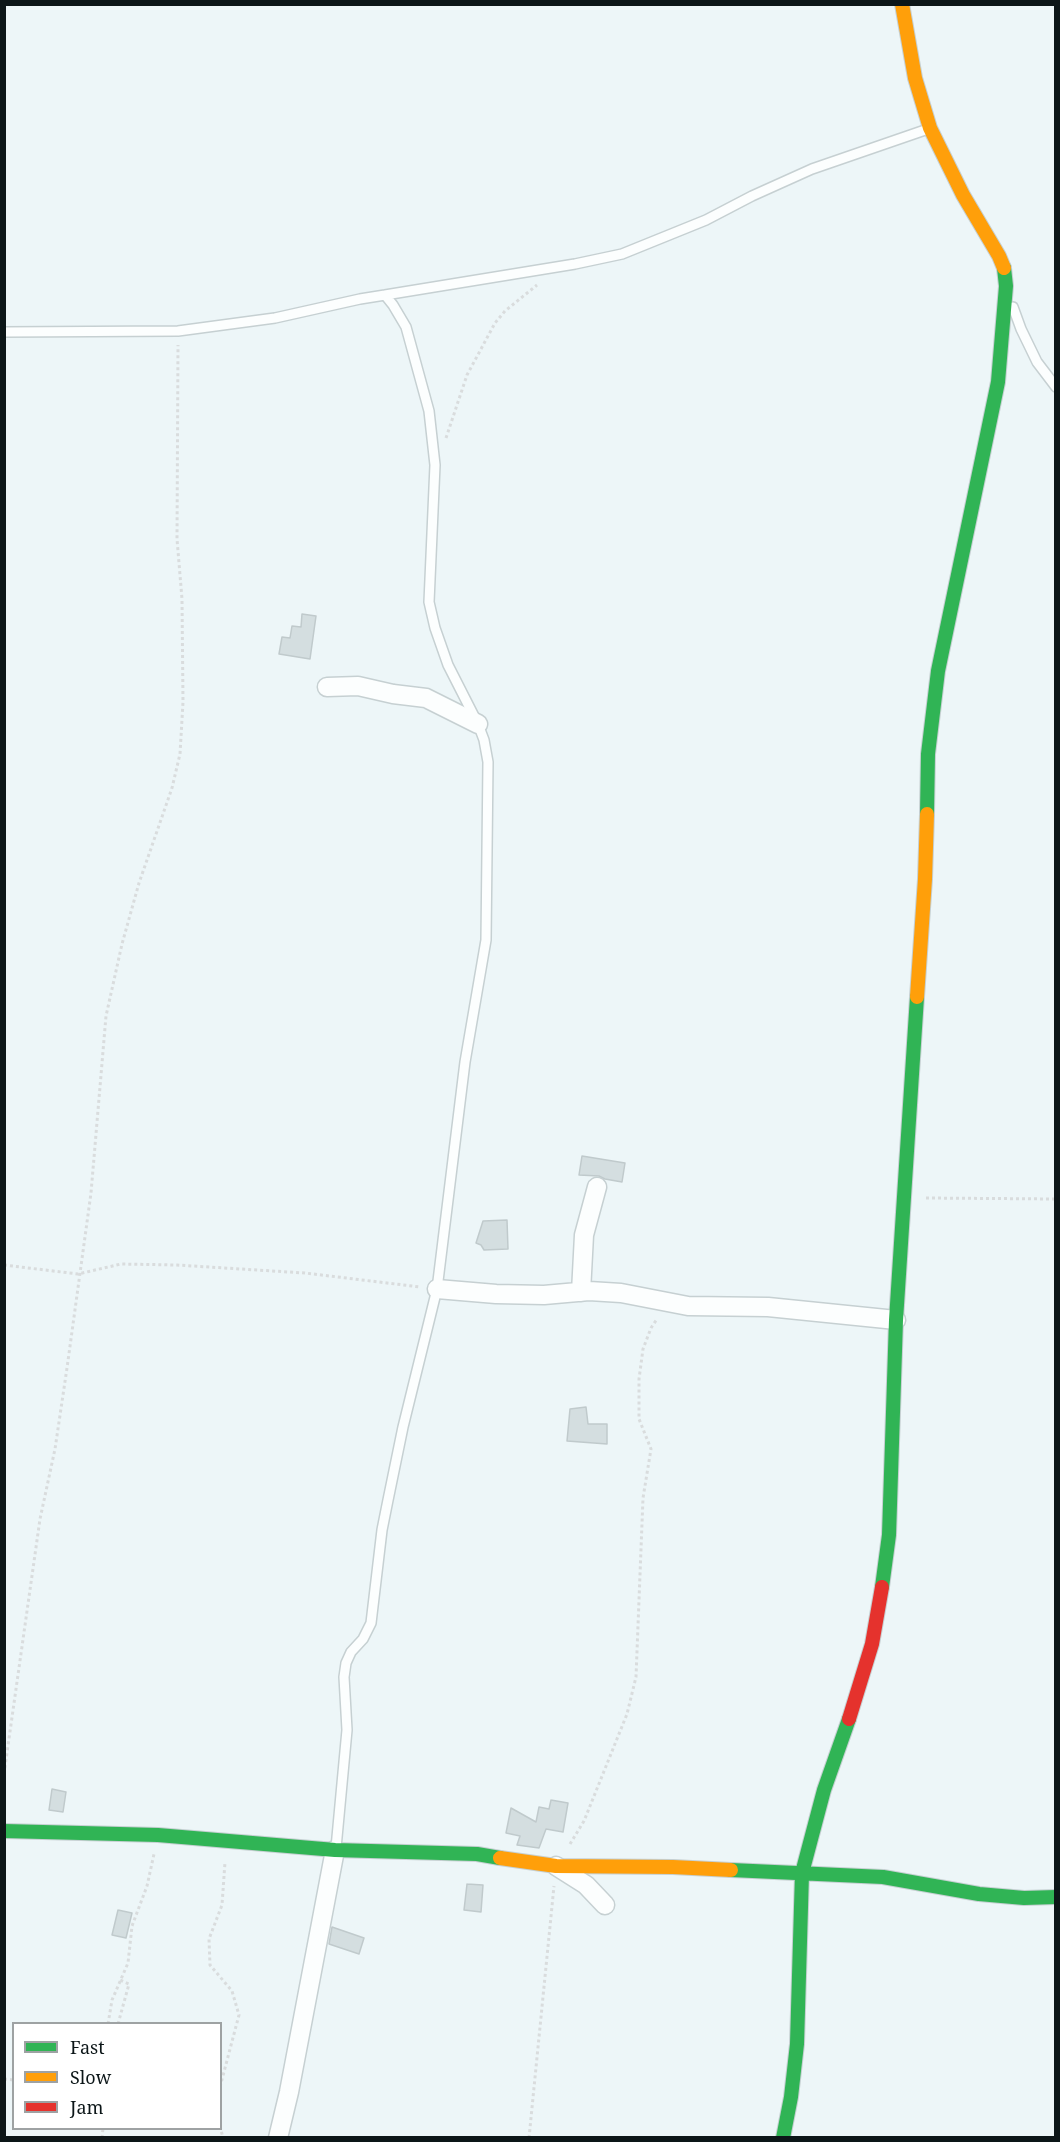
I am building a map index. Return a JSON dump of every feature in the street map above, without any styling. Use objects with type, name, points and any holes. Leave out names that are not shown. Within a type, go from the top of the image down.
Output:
[{"type":"street","points":[[783,2138],[791,2097],[796,2044],[802,1873],[824,1790],[872,1644],[881,1599],[889,1534],[896,1320],[925,879],[928,754],[938,671],[998,382],[1006,286],[1004,268],[999,256],[963,195],[930,128],[915,78],[902,4]]},
{"type":"street","points":[[327,687],[358,686],[426,698],[478,724]]},
{"type":"street","points":[[581,1292],[584,1235],[597,1187]]},
{"type":"street","points":[[437,1289],[496,1294],[621,1293],[667,1304],[785,1308],[896,1320]]},
{"type":"street","points":[[4,1831],[158,1835],[335,1850],[477,1854],[556,1866],[672,1867],[883,1877],[979,1894],[1024,1898],[1056,1897]]},
{"type":"street","points":[[278,2138],[289,2092],[335,1850]]},
{"type":"street","points":[[556,1866],[586,1886],[605,1905]]},
{"type":"lane","points":[[4,332],[178,331],[274,318],[360,299],[560,267],[622,254],[706,220],[812,169],[930,128]]},
{"type":"lane","points":[[1006,286],[1020,329],[1037,362],[1056,387]]},
{"type":"lane","points":[[335,1850],[347,1730],[344,1677],[346,1663],[371,1623],[388,1500],[403,1427],[437,1289],[465,1062],[486,940],[488,762],[478,724],[448,665],[429,602],[435,465],[429,411],[406,327],[384,295]]},
{"type":"path","points":[[435,465],[467,375],[495,323],[516,301],[560,267]]},
{"type":"path","points":[[4,1774],[40,1519],[55,1449],[68,1368],[78,1274],[91,1193],[106,1016],[122,944],[172,788],[180,754],[183,702],[182,599],[177,538],[178,331]]},
{"type":"path","points":[[903,1197],[1056,1199]]},
{"type":"path","points":[[4,1264],[78,1274],[121,1264],[304,1273],[437,1289]]},
{"type":"path","points":[[530,2138],[556,1866],[584,1821],[627,1714],[636,1677],[643,1498],[651,1449],[639,1419],[639,1379],[643,1349],[651,1328],[667,1304]]},
{"type":"path","points":[[108,2022],[112,2000],[128,1963],[132,1926],[147,1886],[158,1835]]},
{"type":"path","points":[[222,2079],[238,2015],[232,1991],[210,1965],[209,1939],[222,1905],[225,1865],[223,1840]]},
{"type":"path","points":[[119,2022],[129,1984],[120,1980]]},
{"type":"building","points":[[302,614],[316,616],[310,659],[279,654],[282,637],[290,638],[292,626],[301,627]]},
{"type":"building","points":[[582,1156],[625,1163],[622,1182],[599,1176],[579,1175]]},
{"type":"building","points":[[507,1220],[508,1249],[484,1250],[476,1243],[483,1221]]},
{"type":"building","points":[[586,1407],[588,1424],[607,1424],[607,1444],[567,1441],[570,1409]]},
{"type":"building","points":[[52,1789],[66,1792],[63,1812],[49,1810]]},
{"type":"building","points":[[551,1800],[568,1803],[563,1832],[546,1829],[539,1848],[517,1845],[520,1836],[506,1833],[511,1808],[536,1822],[539,1807],[549,1809]]},
{"type":"building","points":[[467,1884],[483,1885],[481,1912],[464,1910]]},
{"type":"building","points":[[118,1910],[132,1913],[126,1938],[112,1935]]},
{"type":"building","points":[[332,1927],[364,1938],[359,1954],[329,1944]]},
{"type":"traffic: fast","points":[[927,814],[928,754],[938,671],[998,382],[1006,286],[1004,268]]},
{"type":"traffic: fast","points":[[882,1587],[889,1535],[896,1320],[917,997]]},
{"type":"traffic: fast","points":[[783,2138],[791,2097],[797,2044],[802,1873],[824,1790],[849,1719]]},
{"type":"traffic: fast","points":[[4,1831],[158,1835],[335,1850],[477,1854],[500,1858]]},
{"type":"traffic: fast","points":[[731,1870],[883,1877],[979,1894],[1024,1898],[1056,1897]]},
{"type":"traffic: slow","points":[[902,4],[915,78],[930,128],[963,195],[1004,268]]},
{"type":"traffic: slow","points":[[917,997],[927,814]]},
{"type":"traffic: slow","points":[[500,1858],[556,1866],[731,1870]]},
{"type":"traffic: jam","points":[[849,1719],[872,1644],[882,1587]]}]
